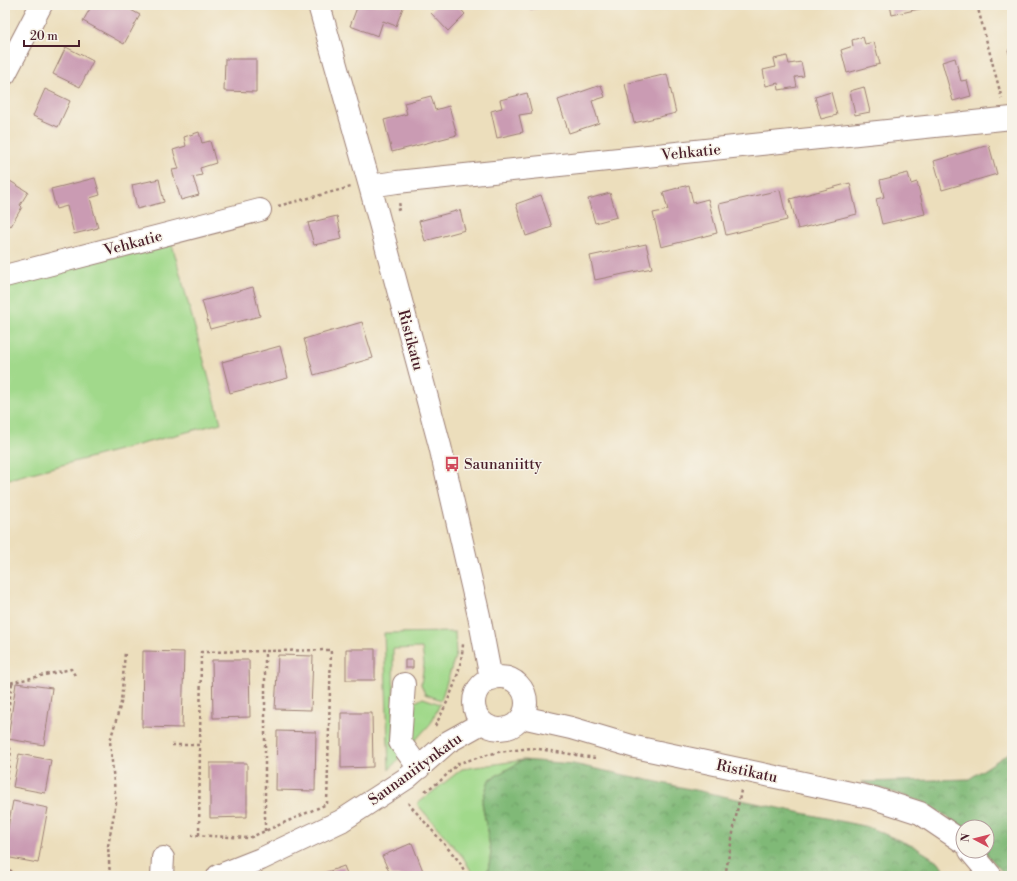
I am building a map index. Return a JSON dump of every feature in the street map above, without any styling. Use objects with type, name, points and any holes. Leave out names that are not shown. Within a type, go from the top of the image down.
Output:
[{"type":"street","points":[[5,74],[41,5]]},
{"type":"street","name":"Ristikatu","points":[[319,5],[356,187],[440,446],[479,616],[491,679]]},
{"type":"street","name":"Vehkatie","points":[[356,187],[1012,118]]},
{"type":"street","name":"Vehkatie","points":[[5,276],[260,210]]},
{"type":"street","points":[[498,677],[507,678],[520,687],[524,695],[526,704],[522,717],[516,724],[510,727],[501,730],[491,728],[482,723],[477,716],[473,704],[475,695],[483,683],[498,677]]},
{"type":"street","points":[[404,684],[400,742],[419,768]]},
{"type":"street","name":"Ristikatu","points":[[522,717],[571,728],[635,747],[874,798],[920,813],[955,837]]},
{"type":"street","name":"Saunaniitynkatu","points":[[218,876],[261,859],[341,821],[407,778],[448,742],[482,723]]},
{"type":"street","points":[[977,859],[991,876]]},
{"type":"path","points":[[260,210],[356,187]]},
{"type":"path","points":[[463,638],[462,658],[450,696],[435,726],[448,742],[459,763],[498,752],[532,748],[595,758]]},
{"type":"path","points":[[192,835],[249,838],[327,804],[331,650],[201,652],[199,835]]},
{"type":"path","points":[[265,651],[265,831]]},
{"type":"path","points":[[110,876],[108,846],[116,803],[110,741],[121,703],[125,652]]},
{"type":"path","points":[[5,684],[71,669],[76,677]]},
{"type":"path","points":[[5,734],[12,682]]},
{"type":"path","points":[[5,743],[11,750],[5,792]]},
{"type":"path","points":[[172,745],[200,745]]},
{"type":"path","points":[[725,876],[741,790],[734,788]]},
{"type":"path","points":[[408,803],[459,861],[467,876]]},
{"type":"path","points":[[5,866],[17,876]]},
{"type":"green space","points":[[172,244],[221,423],[5,480],[5,282]]},
{"type":"green space","points":[[455,632],[456,654],[441,700],[425,694],[421,684],[424,664],[422,648],[393,649],[394,747],[401,756],[389,770],[384,633]]},
{"type":"green space","points":[[423,698],[440,704],[431,723],[413,743],[408,726],[412,704]]},
{"type":"green space","points":[[1012,751],[1012,876],[1006,876],[991,859],[995,859],[995,819],[955,819],[955,822],[926,803],[862,782],[969,779]]},
{"type":"green space","points":[[523,760],[489,780],[482,802],[491,853],[487,876],[474,876],[463,857],[417,804],[462,769]]},
{"type":"green space","points":[[523,760],[573,764],[868,827],[915,847],[939,862],[948,876],[487,876],[491,853],[482,802],[489,780]]},
{"type":"building","points":[[92,5],[99,5],[104,8],[106,5],[122,5],[140,15],[124,44],[83,21]]},
{"type":"building","points":[[358,5],[404,5],[396,26],[383,21],[378,36],[350,26]]},
{"type":"building","points":[[437,5],[457,5],[465,14],[448,31],[430,12]]},
{"type":"building","points":[[529,5],[547,5],[547,6],[530,10]]},
{"type":"building","points":[[890,5],[927,5],[928,7],[892,15]]},
{"type":"building","points":[[863,37],[865,44],[874,42],[880,64],[847,73],[841,50],[853,46],[852,40]]},
{"type":"building","points":[[66,47],[93,61],[80,87],[53,74]]},
{"type":"building","points":[[1012,49],[1012,63],[1008,50]]},
{"type":"building","points":[[787,56],[789,64],[801,62],[804,76],[795,77],[797,87],[779,90],[778,83],[766,86],[763,70],[776,67],[774,59]]},
{"type":"building","points":[[955,58],[961,81],[967,80],[971,96],[953,101],[942,62]]},
{"type":"building","points":[[225,59],[256,59],[256,92],[224,91]]},
{"type":"building","points":[[667,74],[676,113],[634,123],[625,84]]},
{"type":"building","points":[[601,85],[605,97],[592,101],[599,123],[569,133],[558,100]]},
{"type":"building","points":[[864,87],[870,112],[855,115],[850,91]]},
{"type":"building","points":[[45,89],[70,101],[58,127],[33,116]]},
{"type":"building","points":[[831,92],[837,115],[821,119],[815,97]]},
{"type":"building","points":[[527,93],[532,113],[519,115],[523,132],[497,138],[491,111],[502,108],[500,100]]},
{"type":"building","points":[[431,96],[435,110],[449,106],[457,135],[392,152],[384,120],[407,114],[404,103]]},
{"type":"building","points":[[199,132],[202,143],[210,141],[216,163],[200,168],[202,175],[193,177],[199,195],[181,200],[172,170],[179,169],[173,150],[186,146],[184,137]]},
{"type":"building","points":[[989,145],[997,174],[942,190],[934,161]]},
{"type":"building","points":[[908,173],[911,184],[917,182],[925,214],[882,224],[876,199],[884,197],[880,180]]},
{"type":"building","points":[[5,178],[28,192],[20,205],[22,207],[11,226],[5,222]]},
{"type":"building","points":[[95,178],[100,195],[90,198],[98,228],[74,234],[67,206],[56,209],[51,189]]},
{"type":"building","points":[[159,179],[164,202],[137,209],[132,185]]},
{"type":"building","points":[[850,183],[857,214],[798,229],[790,199]]},
{"type":"building","points":[[689,185],[693,203],[708,199],[717,233],[661,247],[653,213],[668,210],[663,192]]},
{"type":"building","points":[[780,190],[787,220],[726,235],[719,204]]},
{"type":"building","points":[[610,193],[617,217],[595,223],[588,199]]},
{"type":"building","points":[[541,195],[552,227],[526,236],[516,204]]},
{"type":"building","points":[[460,210],[465,230],[425,241],[419,221]]},
{"type":"building","points":[[337,216],[342,239],[314,245],[308,223]]},
{"type":"building","points":[[646,244],[652,268],[595,280],[590,256]]},
{"type":"building","points":[[253,287],[260,316],[210,329],[202,301]]},
{"type":"building","points":[[362,322],[373,358],[314,375],[304,339]]},
{"type":"building","points":[[280,346],[288,378],[230,393],[222,362]]},
{"type":"building","points":[[346,649],[375,649],[375,680],[346,680]]},
{"type":"building","points":[[143,651],[184,652],[182,728],[142,727]]},
{"type":"building","points":[[278,655],[313,656],[311,710],[275,709]]},
{"type":"building","points":[[212,660],[249,660],[250,717],[213,718]]},
{"type":"building","points":[[405,660],[413,660],[413,668],[405,668]]},
{"type":"building","points":[[16,683],[52,688],[44,745],[8,739]]},
{"type":"building","points":[[341,713],[372,713],[373,767],[341,768]]},
{"type":"building","points":[[277,731],[316,732],[315,791],[276,790]]},
{"type":"building","points":[[19,754],[51,760],[45,793],[13,787]]},
{"type":"building","points":[[210,763],[247,763],[247,817],[210,818]]},
{"type":"building","points":[[13,801],[48,808],[38,863],[5,857],[5,843]]},
{"type":"building","points":[[412,843],[425,876],[391,876],[382,856]]},
{"type":"building","points":[[344,866],[348,876],[316,876]]},
{"type":"place","name":"Saunaniitty","points":[[452,464]]}]
